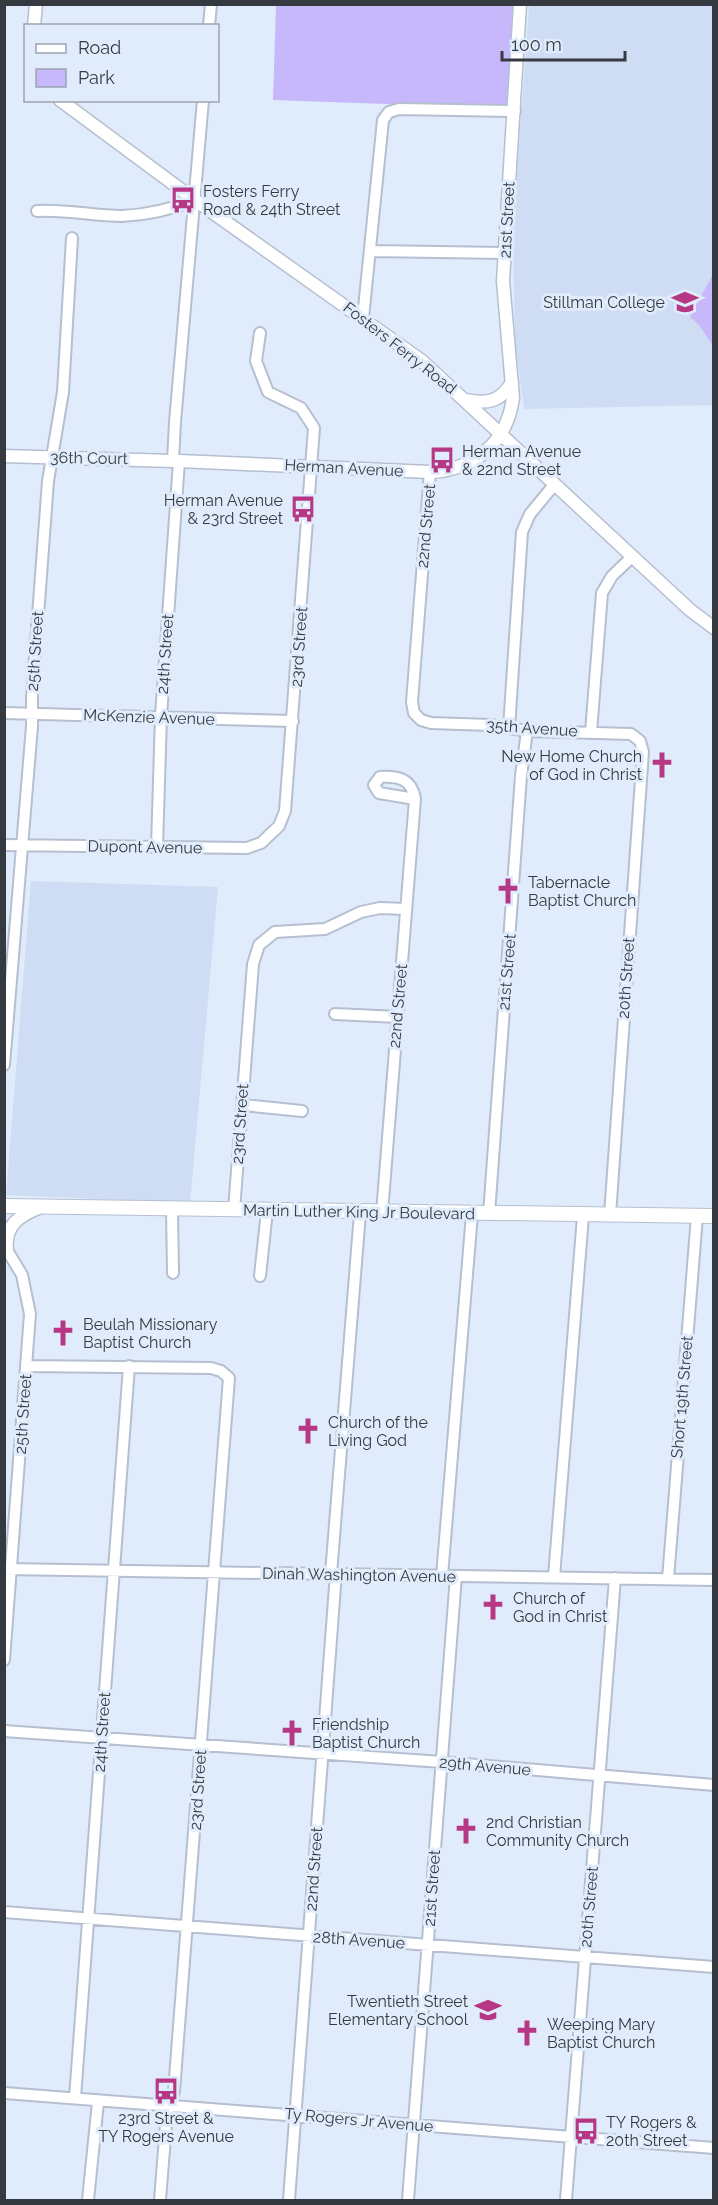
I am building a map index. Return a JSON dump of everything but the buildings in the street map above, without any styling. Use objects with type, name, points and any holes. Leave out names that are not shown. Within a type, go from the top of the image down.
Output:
[{"type":"main road","name":"Martin Luther King Jr Boulevard","points":[[4,1206],[360,1213],[714,1216]]},
{"type":"street","points":[[34,24],[36,4]]},
{"type":"street","points":[[209,24],[211,4]]},
{"type":"street","name":"21st Street","points":[[501,433],[512,412],[512,382],[504,309],[504,254],[515,111],[520,4]]},
{"type":"street","name":"Fosters Ferry Road","points":[[63,102],[195,200],[422,361],[690,610],[714,628]]},
{"type":"street","name":"24th Street","points":[[157,847],[161,716],[176,461],[203,102]]},
{"type":"street","points":[[363,318],[372,251],[383,120],[390,112],[408,109],[515,111]]},
{"type":"street","points":[[37,211],[62,209],[130,215],[170,209],[195,200]]},
{"type":"street","name":"25th Street","points":[[4,1065],[48,481],[54,458],[63,392],[72,238]]},
{"type":"street","points":[[372,251],[504,254]]},
{"type":"street","name":"23rd Street","points":[[260,333],[256,361],[268,392],[301,408],[311,420],[314,428],[293,721],[285,811],[279,826]]},
{"type":"street","points":[[466,400],[483,403],[494,401],[512,382]]},
{"type":"street","name":"Herman Avenue","points":[[176,461],[430,472],[459,468],[486,454],[501,433]]},
{"type":"street","points":[[486,454],[516,447]]},
{"type":"street","name":"36th Court","points":[[4,456],[176,461]]},
{"type":"street","name":"22nd Street","points":[[421,720],[414,712],[412,702],[430,472]]},
{"type":"street","points":[[509,728],[522,532],[531,513],[554,484]]},
{"type":"street","points":[[591,732],[602,593],[612,576],[633,556]]},
{"type":"street","name":"McKenzie Avenue","points":[[4,713],[293,721]]},
{"type":"street","name":"35th Avenue","points":[[421,720],[526,731],[631,734],[640,741]]},
{"type":"street","name":"21st Street","points":[[489,1214],[526,731]]},
{"type":"street","name":"20th Street","points":[[610,1215],[642,762],[640,741]]},
{"type":"street","name":"22nd Street","points":[[382,1213],[415,800]]},
{"type":"street","name":"Dupont Avenue","points":[[4,845],[247,848],[261,843],[279,826]]},
{"type":"street","name":"23rd Street","points":[[234,1210],[253,964],[259,945],[269,936],[285,930],[325,929],[370,909],[391,907],[406,909]]},
{"type":"street","points":[[335,1014],[398,1017]]},
{"type":"street","points":[[243,1106],[302,1110]]},
{"type":"street","points":[[6,1248],[6,1238],[12,1224],[28,1212],[43,1207]]},
{"type":"street","points":[[172,1209],[173,1274]]},
{"type":"street","points":[[260,1276],[267,1211]]},
{"type":"street","name":"22nd Street","points":[[289,2200],[360,1213]]},
{"type":"street","points":[[442,1576],[472,1214]]},
{"type":"street","points":[[554,1577],[583,1216]]},
{"type":"street","name":"Short 19th Street","points":[[668,1579],[697,1216]]},
{"type":"street","name":"25th Street","points":[[4,1660],[8,1569],[30,1304],[22,1275],[6,1248]]},
{"type":"street","points":[[26,1366],[129,1366]]},
{"type":"street","name":"24th Street","points":[[75,2098],[129,1366]]},
{"type":"street","name":"23rd Street","points":[[129,1366],[211,1368],[221,1371],[229,1378],[189,1925],[171,2105],[167,2112],[160,2200]]},
{"type":"street","name":"Dinah Washington Avenue","points":[[8,1569],[714,1580]]},
{"type":"street","name":"21st Street","points":[[408,2200],[456,1576]]},
{"type":"street","name":"20th Street","points":[[566,2200],[615,1578]]},
{"type":"street","name":"29th Avenue","points":[[4,1731],[442,1762],[714,1785]]},
{"type":"street","name":"28th Avenue","points":[[4,1912],[714,1967]]},
{"type":"street","name":"Ty Rogers Jr Avenue","points":[[4,2093],[714,2148]]},
{"type":"street","points":[[88,2200],[98,2102]]},
{"type":"shaded area","points":[[529,5],[713,5],[713,405],[524,409],[515,342],[513,232]]},
{"type":"shaded area","points":[[31,881],[218,887],[190,1203],[6,1195]]},
{"type":"green space","points":[[276,5],[513,5],[509,99],[506,105],[500,108],[273,100]]},
{"type":"green space","points":[[713,274],[714,346],[699,325],[690,317]]},
{"type":"place","name":"Fosters Ferry Road & 24th Street","points":[[183,200]]},
{"type":"place","name":"Stillman College","points":[[685,302]]},
{"type":"place","name":"Herman Avenue & 22nd Street","points":[[442,460]]},
{"type":"place","name":"Herman Avenue & 23rd Street","points":[[303,509]]},
{"type":"place","name":"New Home Church of God in Christ","points":[[662,765]]},
{"type":"place","name":"Tabernacle Baptist Church","points":[[508,891]]},
{"type":"place","name":"Beulah Missionary Baptist Church","points":[[63,1333]]},
{"type":"place","name":"Church of the Living God","points":[[308,1431]]},
{"type":"place","name":"Church of God in Christ","points":[[493,1607]]},
{"type":"place","name":"Friendship Baptist Church","points":[[292,1733]]},
{"type":"place","name":"2nd Christian Community Church","points":[[466,1831]]},
{"type":"place","name":"Twentieth Street Elementary School","points":[[488,2010]]},
{"type":"place","name":"Weeping Mary Baptist Church","points":[[527,2033]]},
{"type":"place","name":"23rd Street & TY Rogers Avenue","points":[[166,2091]]},
{"type":"place","name":"TY Rogers & 20th Street","points":[[586,2131]]}]
